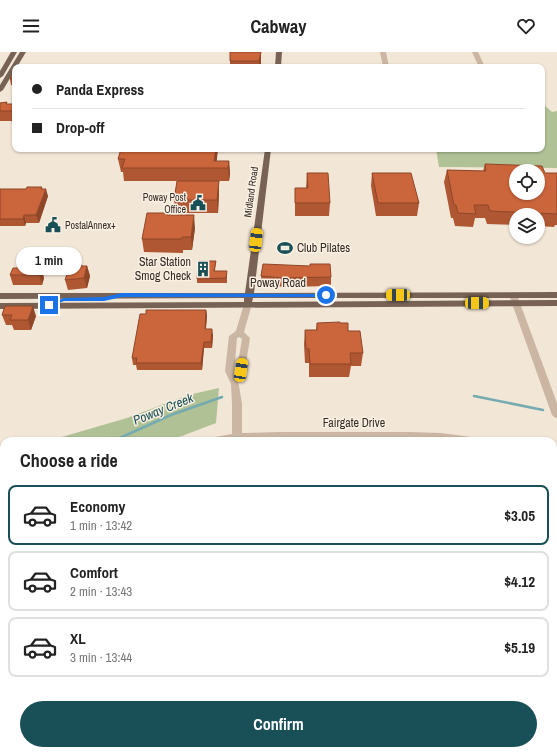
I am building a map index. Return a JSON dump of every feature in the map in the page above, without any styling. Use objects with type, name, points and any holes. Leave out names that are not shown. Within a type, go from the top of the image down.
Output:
[{"type":"main road","points":[[0,76],[14,52]]},
{"type":"main road","points":[[16,64],[23,52]]},
{"type":"main road","points":[[278,64],[279,52]]},
{"type":"main road","points":[[0,90],[12,70]]},
{"type":"main road","name":"Midland Road","points":[[249,300],[268,152]]},
{"type":"main road","points":[[49,305],[64,300],[104,299],[122,295]]},
{"type":"main road","name":"Poway Road","points":[[0,296],[122,295],[249,300],[298,304],[356,300],[354,302],[361,299],[395,299],[414,295],[514,299],[557,303]]},
{"type":"main road","name":"Poway Road","points":[[0,304],[49,305],[249,300],[514,299],[557,295]]},
{"type":"main road","points":[[0,304],[44,302],[53,298],[54,296]]},
{"type":"street","points":[[383,52],[385,64]]},
{"type":"street","points":[[475,52],[481,64]]},
{"type":"street","points":[[514,299],[557,415]]},
{"type":"street","name":"Midland Road","points":[[237,436],[237,404],[234,379],[229,371],[234,336],[240,333],[249,300]]},
{"type":"street","name":"Midland Road","points":[[234,379],[241,370],[246,338],[240,333]]},
{"type":"street","name":"Fairgate Drive","points":[[232,437],[276,437]]},
{"type":"street","name":"Fairgate Drive","points":[[370,437],[433,437]]},
{"type":"green space","points":[[545,106],[552,112],[557,111],[557,168],[545,168],[545,164],[509,164],[509,168],[439,167],[436,152],[545,152]]},
{"type":"green space","points":[[219,388],[216,423],[178,437],[62,437],[127,418],[188,395]]},
{"type":"building","points":[[230,52],[261,52],[259,61],[230,61]]},
{"type":"building","points":[[7,102],[6,104],[12,104],[12,111],[0,111],[0,103]]},
{"type":"building","points":[[120,152],[216,152],[214,161],[229,161],[228,168],[122,168],[125,159],[118,159]]},
{"type":"building","points":[[485,164],[509,165],[509,200],[545,200],[545,173],[557,173],[557,214],[545,213],[545,208],[509,208],[509,212],[490,211],[488,205],[474,205],[476,214],[458,213],[456,205],[454,205],[447,170],[486,171]]},
{"type":"building","points":[[307,173],[328,173],[330,203],[295,203],[295,188],[308,188]]},
{"type":"building","points":[[372,173],[411,173],[419,203],[378,203]]},
{"type":"building","points":[[177,181],[219,181],[217,200],[174,200]]},
{"type":"building","points":[[27,187],[42,187],[41,189],[46,189],[36,215],[24,215],[23,219],[0,219],[0,189],[26,189]]},
{"type":"building","points":[[147,213],[194,215],[191,237],[182,237],[182,239],[142,239]]},
{"type":"building","points":[[198,261],[216,261],[214,271],[227,271],[226,278],[197,279]]},
{"type":"building","points":[[263,264],[310,266],[310,264],[330,264],[331,277],[284,278],[261,276]]},
{"type":"building","points":[[70,265],[87,266],[84,278],[65,280]]},
{"type":"building","points":[[13,268],[41,268],[39,275],[10,275]]},
{"type":"building","points":[[5,306],[33,306],[28,320],[10,320],[12,315],[2,315]]},
{"type":"building","points":[[146,310],[206,310],[205,329],[212,329],[211,342],[204,342],[201,363],[136,363],[137,358],[132,358],[140,314],[146,314]]},
{"type":"building","points":[[317,323],[348,323],[348,331],[360,331],[363,353],[350,353],[351,364],[310,364],[309,349],[306,349],[305,330],[317,330]]},
{"type":"waterway","points":[[474,396],[543,410]]},
{"type":"waterway","name":"Poway Creek","points":[[122,437],[171,415],[222,397]]},
{"type":"place","name":"Poway Post Office","points":[[198,203]]},
{"type":"place","name":"PostalAnnex+","points":[[53,225]]},
{"type":"place","name":"Club Pilates","points":[[285,248]]},
{"type":"place","name":"Star Station Smog Check","points":[[203,269]]},
{"type":"route","points":[[49,305],[64,300],[104,299],[122,295],[326,295]]}]
